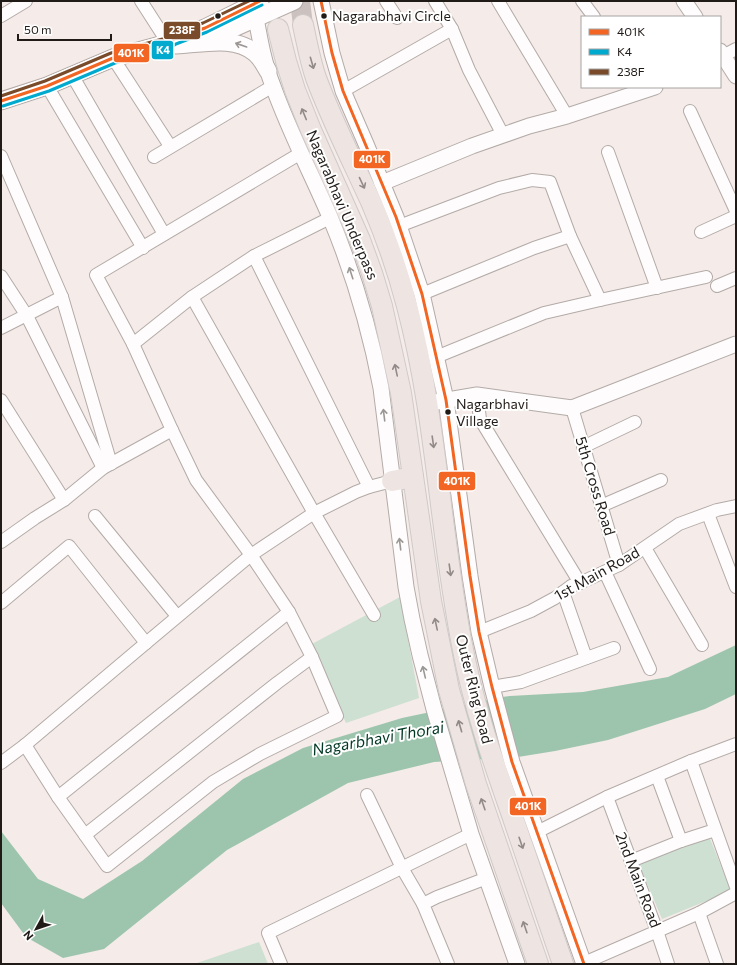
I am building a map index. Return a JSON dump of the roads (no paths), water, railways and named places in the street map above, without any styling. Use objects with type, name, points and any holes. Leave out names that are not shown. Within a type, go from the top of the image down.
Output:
[{"type":"highway","name":"Nagarabhavi Underpass","points":[[303,25],[308,50],[316,76],[338,130],[371,203],[398,271],[418,350],[437,402]]},
{"type":"highway","name":"Nagarabhavi Underpass","points":[[278,29],[295,90],[311,130],[360,240],[372,273],[383,313],[399,385],[413,477]]},
{"type":"highway","name":"Outer Ring Road","points":[[437,402],[454,597],[470,684],[482,725],[504,764],[563,964]]},
{"type":"highway","name":"Outer Ring Road","points":[[413,477],[431,601],[449,690],[470,763],[538,964]]},
{"type":"highway","points":[[392,481],[413,477]]},
{"type":"main road","points":[[1,101],[46,86],[113,58],[168,43],[174,38],[205,28],[256,6],[294,1]]},
{"type":"main road","points":[[203,42],[256,6]]},
{"type":"main road","points":[[168,43],[177,45],[203,42],[240,44],[255,53],[262,60],[270,78]]},
{"type":"street","points":[[1,16],[26,1]]},
{"type":"street","points":[[141,1],[168,43]]},
{"type":"street","points":[[320,1],[332,53],[343,91],[399,226],[422,294],[436,357],[437,402],[468,561],[479,632],[493,692],[504,764],[537,832],[584,964],[699,913],[736,893]]},
{"type":"street","points":[[386,1],[397,18]]},
{"type":"street","points":[[436,1],[452,29],[469,70],[503,135]]},
{"type":"street","points":[[498,1],[567,116]]},
{"type":"street","points":[[582,1],[593,16]]},
{"type":"street","points":[[684,1],[694,16]]},
{"type":"street","points":[[256,6],[262,47],[270,78],[330,218],[356,289],[362,310],[381,388],[407,594],[420,656],[434,710],[471,834],[517,964]]},
{"type":"street","points":[[343,91],[452,29]]},
{"type":"street","points":[[725,55],[736,76]]},
{"type":"street","points":[[113,58],[170,146]]},
{"type":"street","points":[[72,75],[164,234]]},
{"type":"street","points":[[154,157],[270,78]]},
{"type":"street","points":[[46,86],[143,248]]},
{"type":"street","points":[[382,183],[472,146],[503,135],[529,126],[567,116],[651,88]]},
{"type":"street","points":[[690,111],[736,211]]},
{"type":"street","points":[[608,152],[657,288]]},
{"type":"street","points":[[25,745],[58,797],[107,866],[213,782],[260,754],[337,716],[312,657],[289,612],[251,555],[196,480],[133,344],[96,276],[301,153]]},
{"type":"street","points":[[1,156],[62,298],[107,466]]},
{"type":"street","points":[[399,226],[499,188],[532,180],[550,182],[570,236],[600,300]]},
{"type":"street","points":[[701,232],[736,216]]},
{"type":"street","points":[[133,344],[192,297],[254,256],[330,218]]},
{"type":"street","points":[[422,294],[534,248],[570,236]]},
{"type":"street","points":[[254,256],[369,486]]},
{"type":"street","points":[[1,276],[27,316],[107,466]]},
{"type":"street","points":[[436,357],[544,313],[706,277]]},
{"type":"street","points":[[717,286],[736,278]]},
{"type":"street","points":[[192,297],[314,513],[374,615]]},
{"type":"street","points":[[1,328],[62,298]]},
{"type":"street","points":[[437,402],[477,395],[572,408],[736,344]]},
{"type":"street","points":[[477,395],[480,419],[580,583]]},
{"type":"street","points":[[1,400],[64,500]]},
{"type":"street","name":"5th Cross Road","points":[[572,408],[619,565]]},
{"type":"street","points":[[583,447],[635,422]]},
{"type":"street","points":[[1,542],[64,500],[107,466],[172,430]]},
{"type":"street","points":[[601,506],[661,480]]},
{"type":"street","points":[[1,763],[25,745],[251,555],[314,513],[369,486],[392,481]]},
{"type":"street","name":"1st Main Road","points":[[479,632],[532,611],[555,598],[571,586],[619,565],[679,524],[717,510],[736,506]]},
{"type":"street","points":[[708,514],[736,587]]},
{"type":"street","points":[[95,516],[178,616]]},
{"type":"street","points":[[1,603],[69,546],[146,643]]},
{"type":"street","points":[[645,548],[702,645]]},
{"type":"street","points":[[605,572],[650,669]]},
{"type":"street","points":[[563,592],[586,658]]},
{"type":"street","points":[[58,797],[289,612]]},
{"type":"street","points":[[493,692],[614,648]]},
{"type":"street","points":[[85,835],[312,657]]},
{"type":"street","points":[[537,832],[607,797],[691,761],[736,744]]},
{"type":"street","points":[[691,761],[736,887]]},
{"type":"street","points":[[657,776],[681,841]]},
{"type":"street","points":[[367,795],[402,868],[423,904],[448,964]]},
{"type":"street","name":"2nd Main Road","points":[[607,797],[668,964]]},
{"type":"street","points":[[631,861],[681,841],[715,830]]},
{"type":"street","points":[[281,964],[268,933],[471,834]]},
{"type":"street","points":[[423,904],[486,878]]},
{"type":"street","points":[[699,913],[717,964]]},
{"type":"water","name":"Nagarbhavi Thorai","points":[[736,645],[736,694],[705,709],[608,740],[555,751],[518,757],[434,762],[348,783],[227,850],[104,949],[63,958],[26,937],[1,903],[1,831],[38,879],[83,899],[142,861],[243,779],[303,748],[402,718],[502,697],[583,692],[668,677]]},
{"type":"tunnel","points":[[300,1],[303,25]]},
{"type":"place","name":"Nagarabhavi Circle","points":[[324,16]]},
{"type":"place","name":"Nagarbhavi Village","points":[[448,412]]}]
